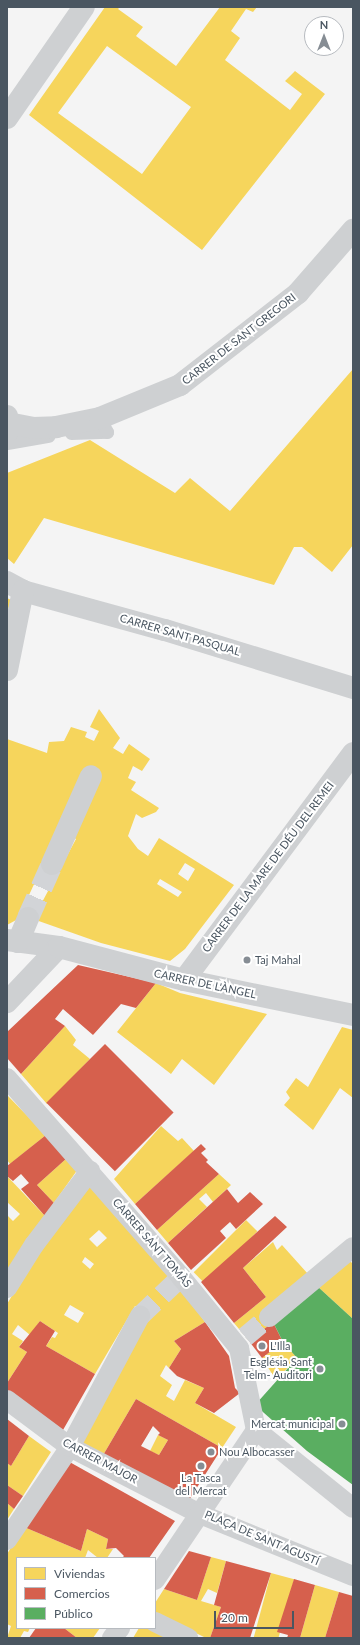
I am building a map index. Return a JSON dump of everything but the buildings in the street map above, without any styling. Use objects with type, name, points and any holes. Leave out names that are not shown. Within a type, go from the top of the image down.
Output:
[{"type":"street","points":[[7,118],[84,7]]},
{"type":"street","name":"CARRER DE SANT GREGORI","points":[[7,429],[104,425],[180,385],[298,293],[353,230]]},
{"type":"street","points":[[7,670],[15,587]]},
{"type":"street","name":"CARRER SANT PASQUAL","points":[[15,587],[165,630],[353,688]]},
{"type":"street","name":"CARRER DE LA MARE DE DÉU DEL REMEI","points":[[184,980],[353,753]]},
{"type":"street","points":[[52,864],[91,776]]},
{"type":"street","points":[[12,941],[28,918]]},
{"type":"street","name":"CARRER DE L'ÀNGEL","points":[[12,941],[59,948],[184,980],[353,1015]]},
{"type":"street","points":[[7,1002],[59,948]]},
{"type":"street","name":"CARRER SANT TOMÀS","points":[[7,1078],[241,1340],[239,1348],[248,1384],[256,1430]]},
{"type":"street","points":[[7,1288],[34,1245],[90,1172]]},
{"type":"street","points":[[269,1316],[353,1247]]},
{"type":"street","points":[[7,1540],[70,1447],[140,1316]]},
{"type":"street","name":"CARRER MAJOR","points":[[7,1400],[70,1447],[200,1514]]},
{"type":"street","points":[[256,1430],[353,1508]]},
{"type":"street","name":"PLAÇA DE SANT AGUSTÍ","points":[[256,1430],[200,1514],[353,1576]]},
{"type":"street","points":[[156,1579],[200,1514]]},
{"type":"street","points":[[156,1622],[188,1638]]},
{"type":"street","points":[[112,1638],[119,1629]]},
{"type":"tunnel","points":[[28,918],[52,864]]},
{"type":"tunnel","points":[[140,1316],[181,1277]]},
{"type":"tunnel","points":[[245,1337],[269,1317]]},
{"type":"place","name":"Taj Mahal","points":[[247,960]]},
{"type":"place","name":"L'Illa","points":[[262,1346]]},
{"type":"place","name":"Església Sant Telm- Auditori","points":[[320,1369]]},
{"type":"place","name":"Mercat municipal","points":[[342,1424]]},
{"type":"place","name":"Nou Albocasser","points":[[211,1452]]},
{"type":"place","name":"La Tasca del Mercat","points":[[201,1466]]}]
